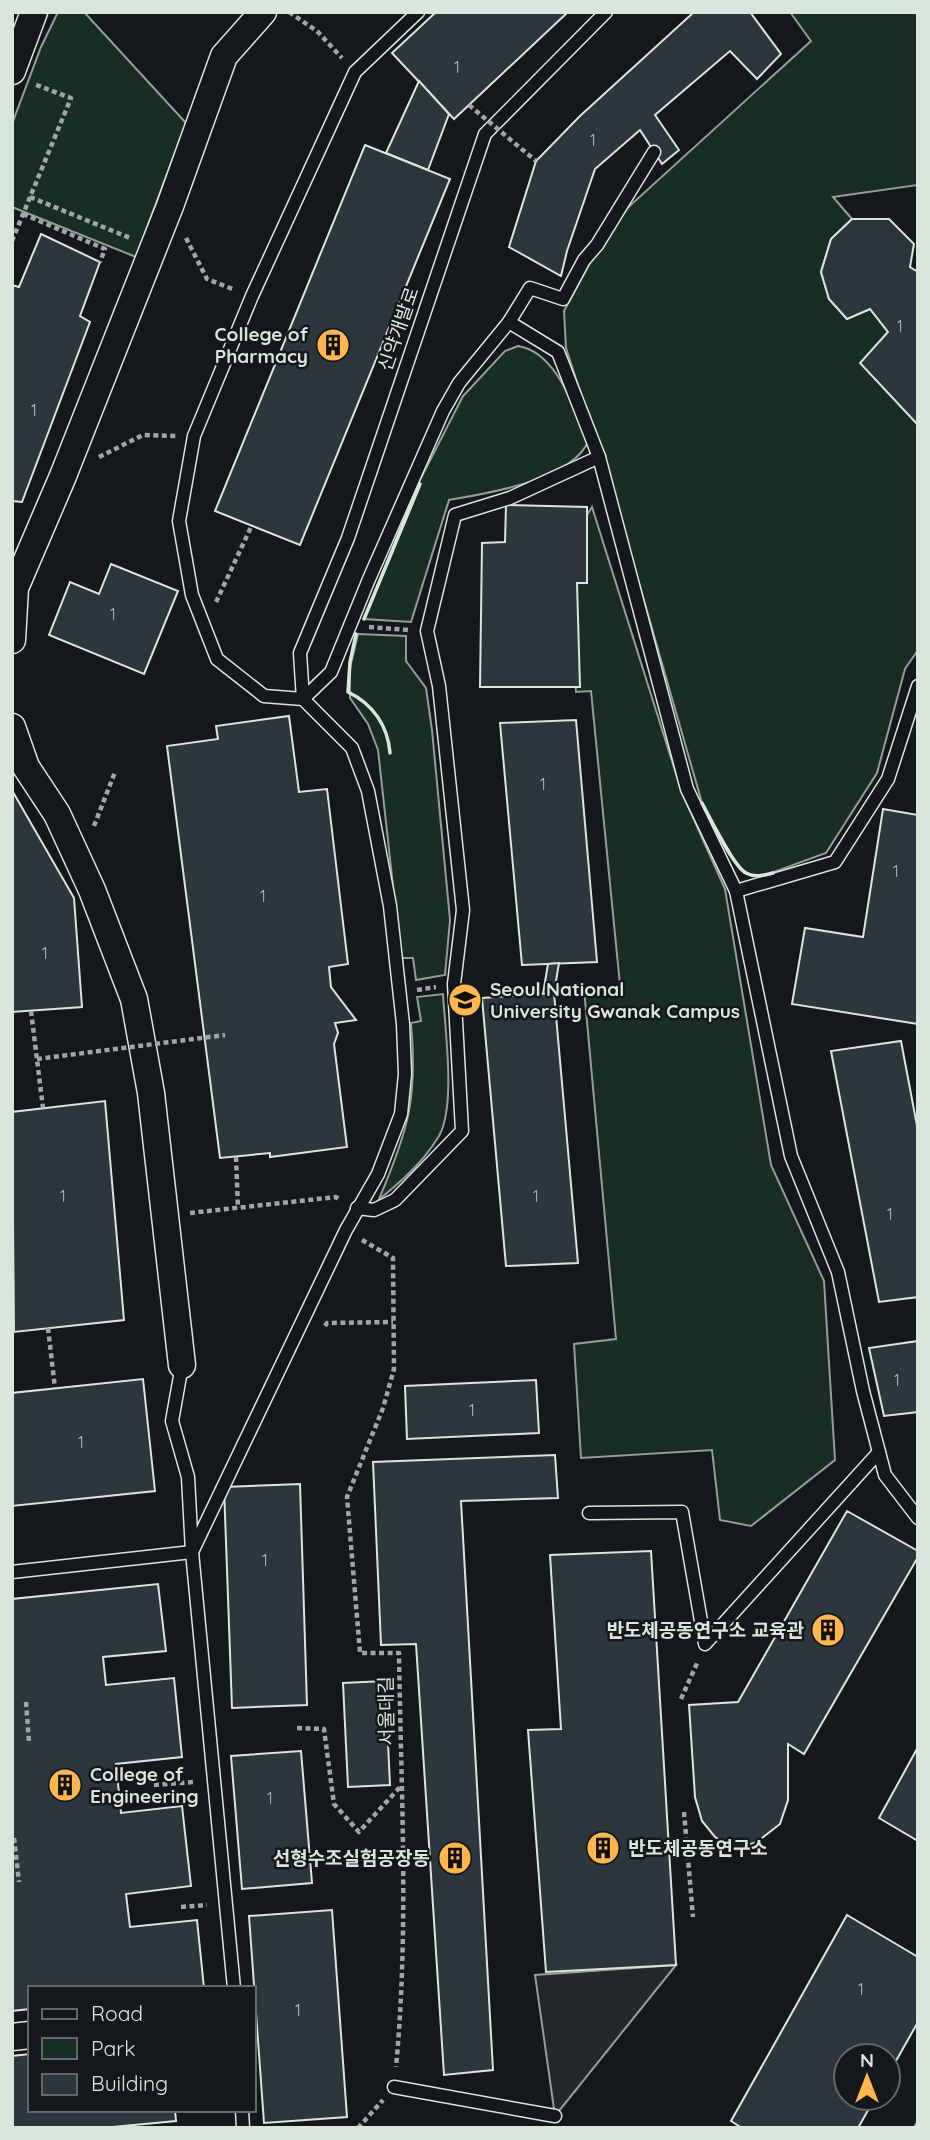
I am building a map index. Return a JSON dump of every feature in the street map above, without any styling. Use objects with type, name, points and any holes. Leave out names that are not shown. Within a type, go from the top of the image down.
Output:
[{"type":"street","points":[[18,76],[34,12]]},
{"type":"street","points":[[12,640],[15,588],[63,476],[170,206],[224,56],[263,12]]},
{"type":"street","points":[[12,727],[26,767],[57,814],[80,864],[134,999],[151,1093],[182,1365]]},
{"type":"lane","points":[[192,1552],[346,1230],[378,1174],[401,1114],[405,1074],[390,906],[368,791],[352,748],[303,699],[264,696],[217,659],[192,595],[179,521],[194,436],[252,296],[355,72],[418,12]]},
{"type":"lane","name":"신약개발로","points":[[303,699],[300,653],[348,538],[485,134],[606,12]]},
{"type":"lane","points":[[303,699],[331,672],[443,411],[459,383],[509,322],[530,288],[563,299],[584,260],[597,245],[654,152]]},
{"type":"lane","points":[[509,322],[558,352],[599,457],[687,789],[736,891],[791,1156],[838,1272],[885,1475],[918,1518]]},
{"type":"lane","points":[[357,1208],[374,1210],[395,1200],[462,1131],[454,984],[463,910],[439,686],[428,631],[455,515],[510,498],[599,457]]},
{"type":"lane","points":[[736,891],[835,862],[888,779],[918,686]]},
{"type":"lane","points":[[182,1365],[172,1421],[188,1477],[192,1552],[234,1986]]},
{"type":"lane","points":[[705,1644],[879,1452]]},
{"type":"lane","points":[[589,1513],[682,1512],[705,1644]]},
{"type":"lane","points":[[12,1572],[192,1552]]},
{"type":"lane","points":[[394,2087],[555,2116]]},
{"type":"path","points":[[289,12],[317,31],[355,72]]},
{"type":"path","points":[[12,242],[71,98],[18,76]]},
{"type":"path","points":[[469,104],[536,161]]},
{"type":"path","points":[[30,197],[153,247]]},
{"type":"path","points":[[170,206],[207,279],[252,296]]},
{"type":"path","points":[[23,214],[105,249],[100,262]]},
{"type":"path","points":[[63,476],[143,435],[194,436]]},
{"type":"path","points":[[205,625],[252,525]]},
{"type":"path","points":[[351,625],[428,631]]},
{"type":"path","points":[[80,864],[115,772]]},
{"type":"path","points":[[31,1011],[43,1108]]},
{"type":"path","points":[[37,1059],[225,1035]]},
{"type":"path","points":[[236,1157],[238,1208]]},
{"type":"path","points":[[166,1215],[336,1198],[357,1208]]},
{"type":"path","name":"서울대길","points":[[346,1230],[393,1258],[394,1369],[383,1408],[346,1497],[360,1653],[399,1653],[403,1887],[400,2026],[394,2087]]},
{"type":"path","points":[[48,1328],[55,1388]]},
{"type":"path","points":[[681,1699],[705,1644]]},
{"type":"path","points":[[26,1702],[29,1742]]},
{"type":"path","points":[[297,1728],[324,1728],[334,1804],[359,1832],[401,1786]]},
{"type":"path","points":[[154,1785],[195,1782]]},
{"type":"path","points":[[684,1812],[693,1917]]},
{"type":"path","points":[[15,1838],[19,1882]]},
{"type":"path","points":[[180,1907],[208,1905]]},
{"type":"path","points":[[358,2128],[394,2087]]},
{"type":"green space","points":[[58,12],[84,12],[186,123],[136,257],[12,207],[12,124],[41,47]]},
{"type":"green space","points":[[790,12],[918,12],[918,185],[833,197],[852,219],[831,239],[821,272],[829,299],[847,319],[870,309],[888,332],[861,363],[918,425],[918,650],[905,669],[877,773],[826,853],[760,877],[745,873],[735,862],[702,803],[614,496],[566,348],[564,311],[612,222],[811,41]]},
{"type":"green space","points":[[518,346],[532,350],[554,370],[589,440],[580,454],[548,475],[506,489],[449,500],[411,622],[364,619],[420,480],[463,396],[505,351]]},
{"type":"green space","points":[[592,507],[682,793],[725,889],[771,1165],[824,1281],[835,1460],[751,1526],[720,1520],[712,1450],[581,1458],[574,1344],[616,1339],[584,989],[620,985],[591,691],[576,692],[566,549]]},
{"type":"green space","points":[[358,634],[406,636],[406,661],[426,688],[450,920],[445,975],[416,980],[413,958],[401,958],[378,750],[368,724],[350,698],[350,668]]},
{"type":"green space","points":[[443,994],[448,1067],[444,1123],[439,1136],[423,1158],[379,1199],[404,1133],[412,1094],[411,1023],[421,1021],[417,997]]},
{"type":"shaded area","points":[[676,1965],[555,2116],[535,1975]]},
{"type":"building","points":[[436,12],[568,12],[454,119],[392,53]]},
{"type":"building","points":[[694,12],[750,12],[781,54],[757,79],[730,51],[655,115],[679,150],[662,164],[640,130],[595,169],[561,276],[509,247],[536,161],[580,116]]},
{"type":"building","points":[[419,81],[449,114],[428,170],[386,153]]},
{"type":"building","name":"College of Pharmacy","points":[[365,145],[450,179],[300,545],[215,511]]},
{"type":"building","points":[[852,219],[889,219],[914,244],[910,267],[918,272],[918,425],[860,363],[888,332],[870,309],[847,319],[829,299],[821,272],[831,239]]},
{"type":"building","points":[[41,234],[100,262],[80,316],[90,322],[22,502],[12,501],[12,285],[19,287]]},
{"type":"building","points":[[506,505],[587,507],[587,583],[577,583],[580,687],[480,687],[482,543],[505,542]]},
{"type":"building","points":[[111,564],[178,591],[144,674],[49,635],[70,582],[99,594]]},
{"type":"building","points":[[289,716],[299,792],[327,789],[348,964],[329,967],[331,987],[356,1020],[335,1023],[338,1033],[334,1044],[347,1147],[270,1157],[270,1153],[220,1158],[167,746],[218,739],[216,726]]},
{"type":"building","points":[[576,720],[597,962],[522,965],[500,723]]},
{"type":"building","points":[[13,792],[74,898],[82,1007],[12,1012]]},
{"type":"building","points":[[883,809],[918,815],[918,1024],[792,1004],[805,928],[863,937]]},
{"type":"building","points":[[559,963],[554,993],[543,994],[548,964]]},
{"type":"building","points":[[554,993],[578,1263],[506,1266],[482,998]]},
{"type":"building","points":[[901,1041],[918,1131],[918,1297],[879,1302],[831,1051]]},
{"type":"building","points":[[105,1101],[124,1320],[14,1332],[12,1112]]},
{"type":"building","points":[[918,1341],[918,1412],[884,1416],[869,1348]]},
{"type":"building","points":[[143,1379],[155,1491],[12,1506],[12,1393]]},
{"type":"building","points":[[536,1380],[539,1433],[407,1439],[405,1386]]},
{"type":"building","name":"선형수조실험공장동","points":[[555,1455],[558,1498],[461,1501],[493,2070],[444,2075],[416,1644],[381,1645],[373,1462]]},
{"type":"building","points":[[300,1484],[307,1705],[232,1708],[224,1487]]},
{"type":"building","name":"반도체공동연구소 교육관","points":[[847,1511],[918,1551],[918,1557],[804,1754],[788,1744],[788,1800],[780,1824],[757,1842],[736,1849],[715,1837],[702,1821],[695,1797],[689,1705],[738,1702]]},
{"type":"building","name":"반도체공동연구소","points":[[651,1551],[676,1965],[546,1972],[528,1730],[561,1729],[550,1555]]},
{"type":"building","name":"College of Engineering","points":[[158,1584],[166,1651],[103,1657],[106,1685],[174,1678],[182,1757],[116,1764],[121,1813],[182,1806],[191,1886],[126,1894],[130,1927],[197,1920],[204,1986],[28,1986],[28,2009],[12,2011],[12,1599]]},
{"type":"building","points":[[385,1681],[390,1785],[348,1787],[343,1683]]},
{"type":"building","points":[[918,1747],[918,1841],[879,1818]]},
{"type":"building","points":[[301,1751],[312,1883],[242,1889],[231,1756]]},
{"type":"building","points":[[332,1910],[347,2117],[264,2123],[249,1916]]},
{"type":"building","points":[[847,1915],[918,1957],[918,2022],[902,2050],[902,2042],[832,2042],[832,2112],[867,2112],[858,2128],[742,2128],[731,2121]]},
{"type":"building","points":[[28,2054],[28,2112],[175,2112],[176,2121],[102,2128],[12,2128],[12,2056]]},
{"type":"wall","points":[[364,619],[420,484]]},
{"type":"wall","points":[[356,634],[350,662],[348,692],[365,703],[378,717],[386,734],[390,753]]},
{"type":"wall","points":[[702,803],[722,841],[741,869],[760,876],[773,873]]},
{"type":"place","name":"College of Pharmacy","points":[[333,345]]},
{"type":"place","name":"Seoul National University Gwanak Campus","points":[[465,1000]]},
{"type":"place","name":"반도체공동연구소 교육관","points":[[828,1630]]},
{"type":"place","name":"College of Engineering","points":[[65,1785]]},
{"type":"place","name":"반도체공동연구소","points":[[603,1848]]},
{"type":"place","name":"선형수조실험공장동","points":[[455,1858]]}]
